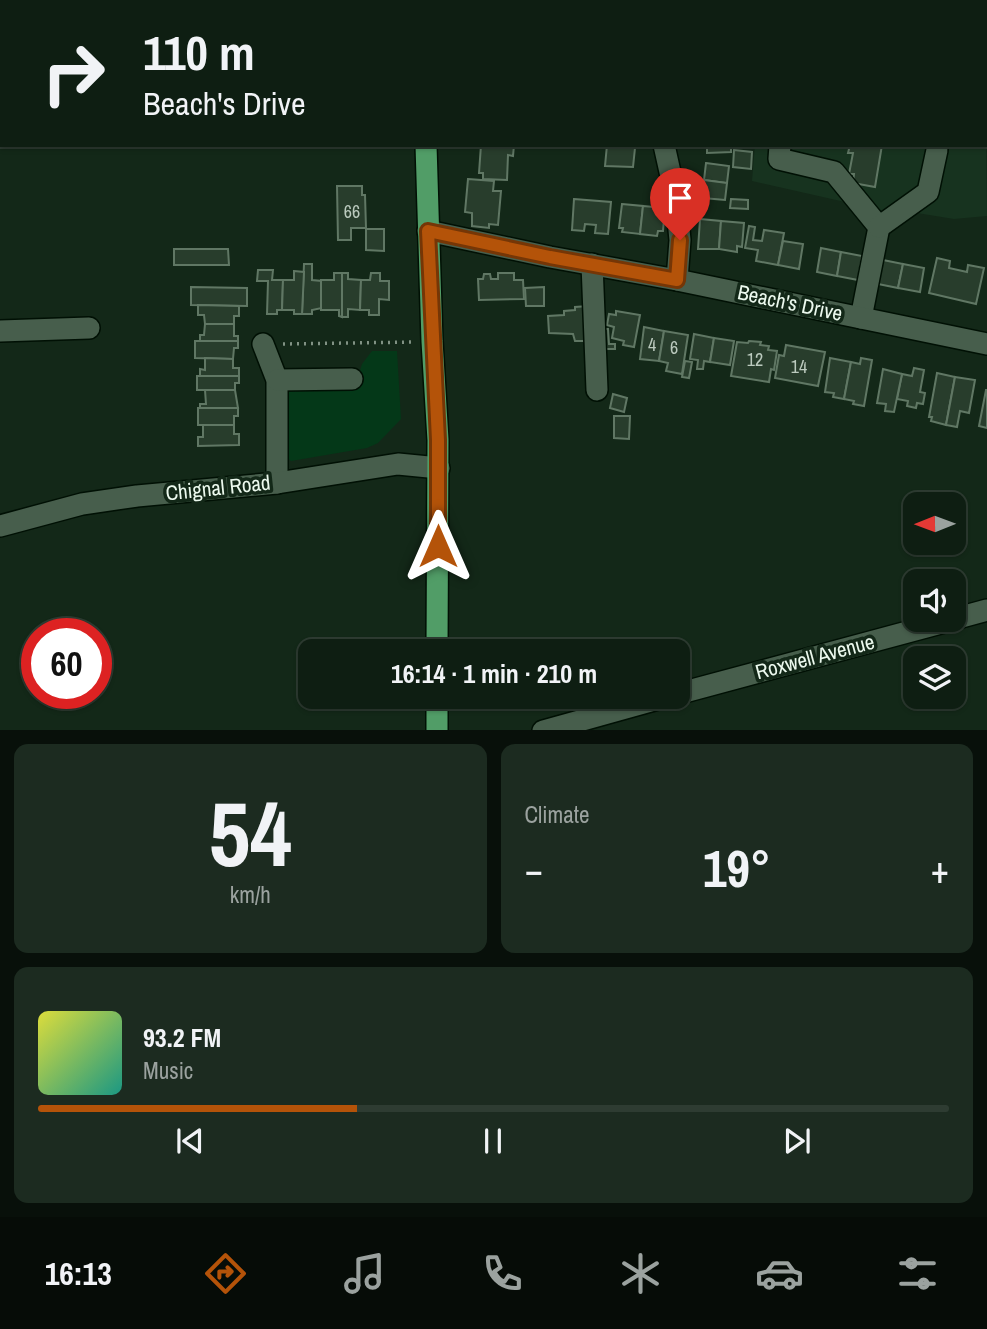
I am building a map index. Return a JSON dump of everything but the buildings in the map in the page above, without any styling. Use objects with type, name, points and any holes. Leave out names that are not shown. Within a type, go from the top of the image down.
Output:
[{"type":"main road","points":[[426,147],[439,468],[438,639]]},
{"type":"main road","points":[[437,709],[437,730]]},
{"type":"street","points":[[664,147],[676,199],[680,240],[677,280]]},
{"type":"street","points":[[780,147],[779,159],[834,172],[879,227]]},
{"type":"street","points":[[861,318],[879,227],[928,192],[937,150]]},
{"type":"street","name":"Beach's Drive","points":[[428,231],[987,344]]},
{"type":"street","points":[[592,264],[597,390]]},
{"type":"street","points":[[0,331],[89,328]]},
{"type":"street","points":[[263,344],[277,380],[277,483]]},
{"type":"street","points":[[277,380],[352,379]]},
{"type":"street","name":"Chignal Road","points":[[0,526],[82,504],[137,496],[277,483],[398,464],[439,468]]},
{"type":"street","name":"Roxwell Avenue","points":[[966,616],[987,610]]},
{"type":"street","name":"Roxwell Avenue","points":[[690,690],[905,632]]},
{"type":"street","points":[[543,730],[621,709]]},
{"type":"path","points":[[263,344],[432,341]]},
{"type":"shaded area","points":[[755,147],[986,147],[987,216],[954,219],[911,212],[869,232],[845,202],[752,181]]},
{"type":"shaded area","points":[[372,351],[397,351],[401,419],[378,443],[367,448],[291,461],[284,454],[286,388],[356,383],[362,364]]},
{"type":"route","points":[[438,546],[438,440],[428,231],[677,280],[680,240]]}]
